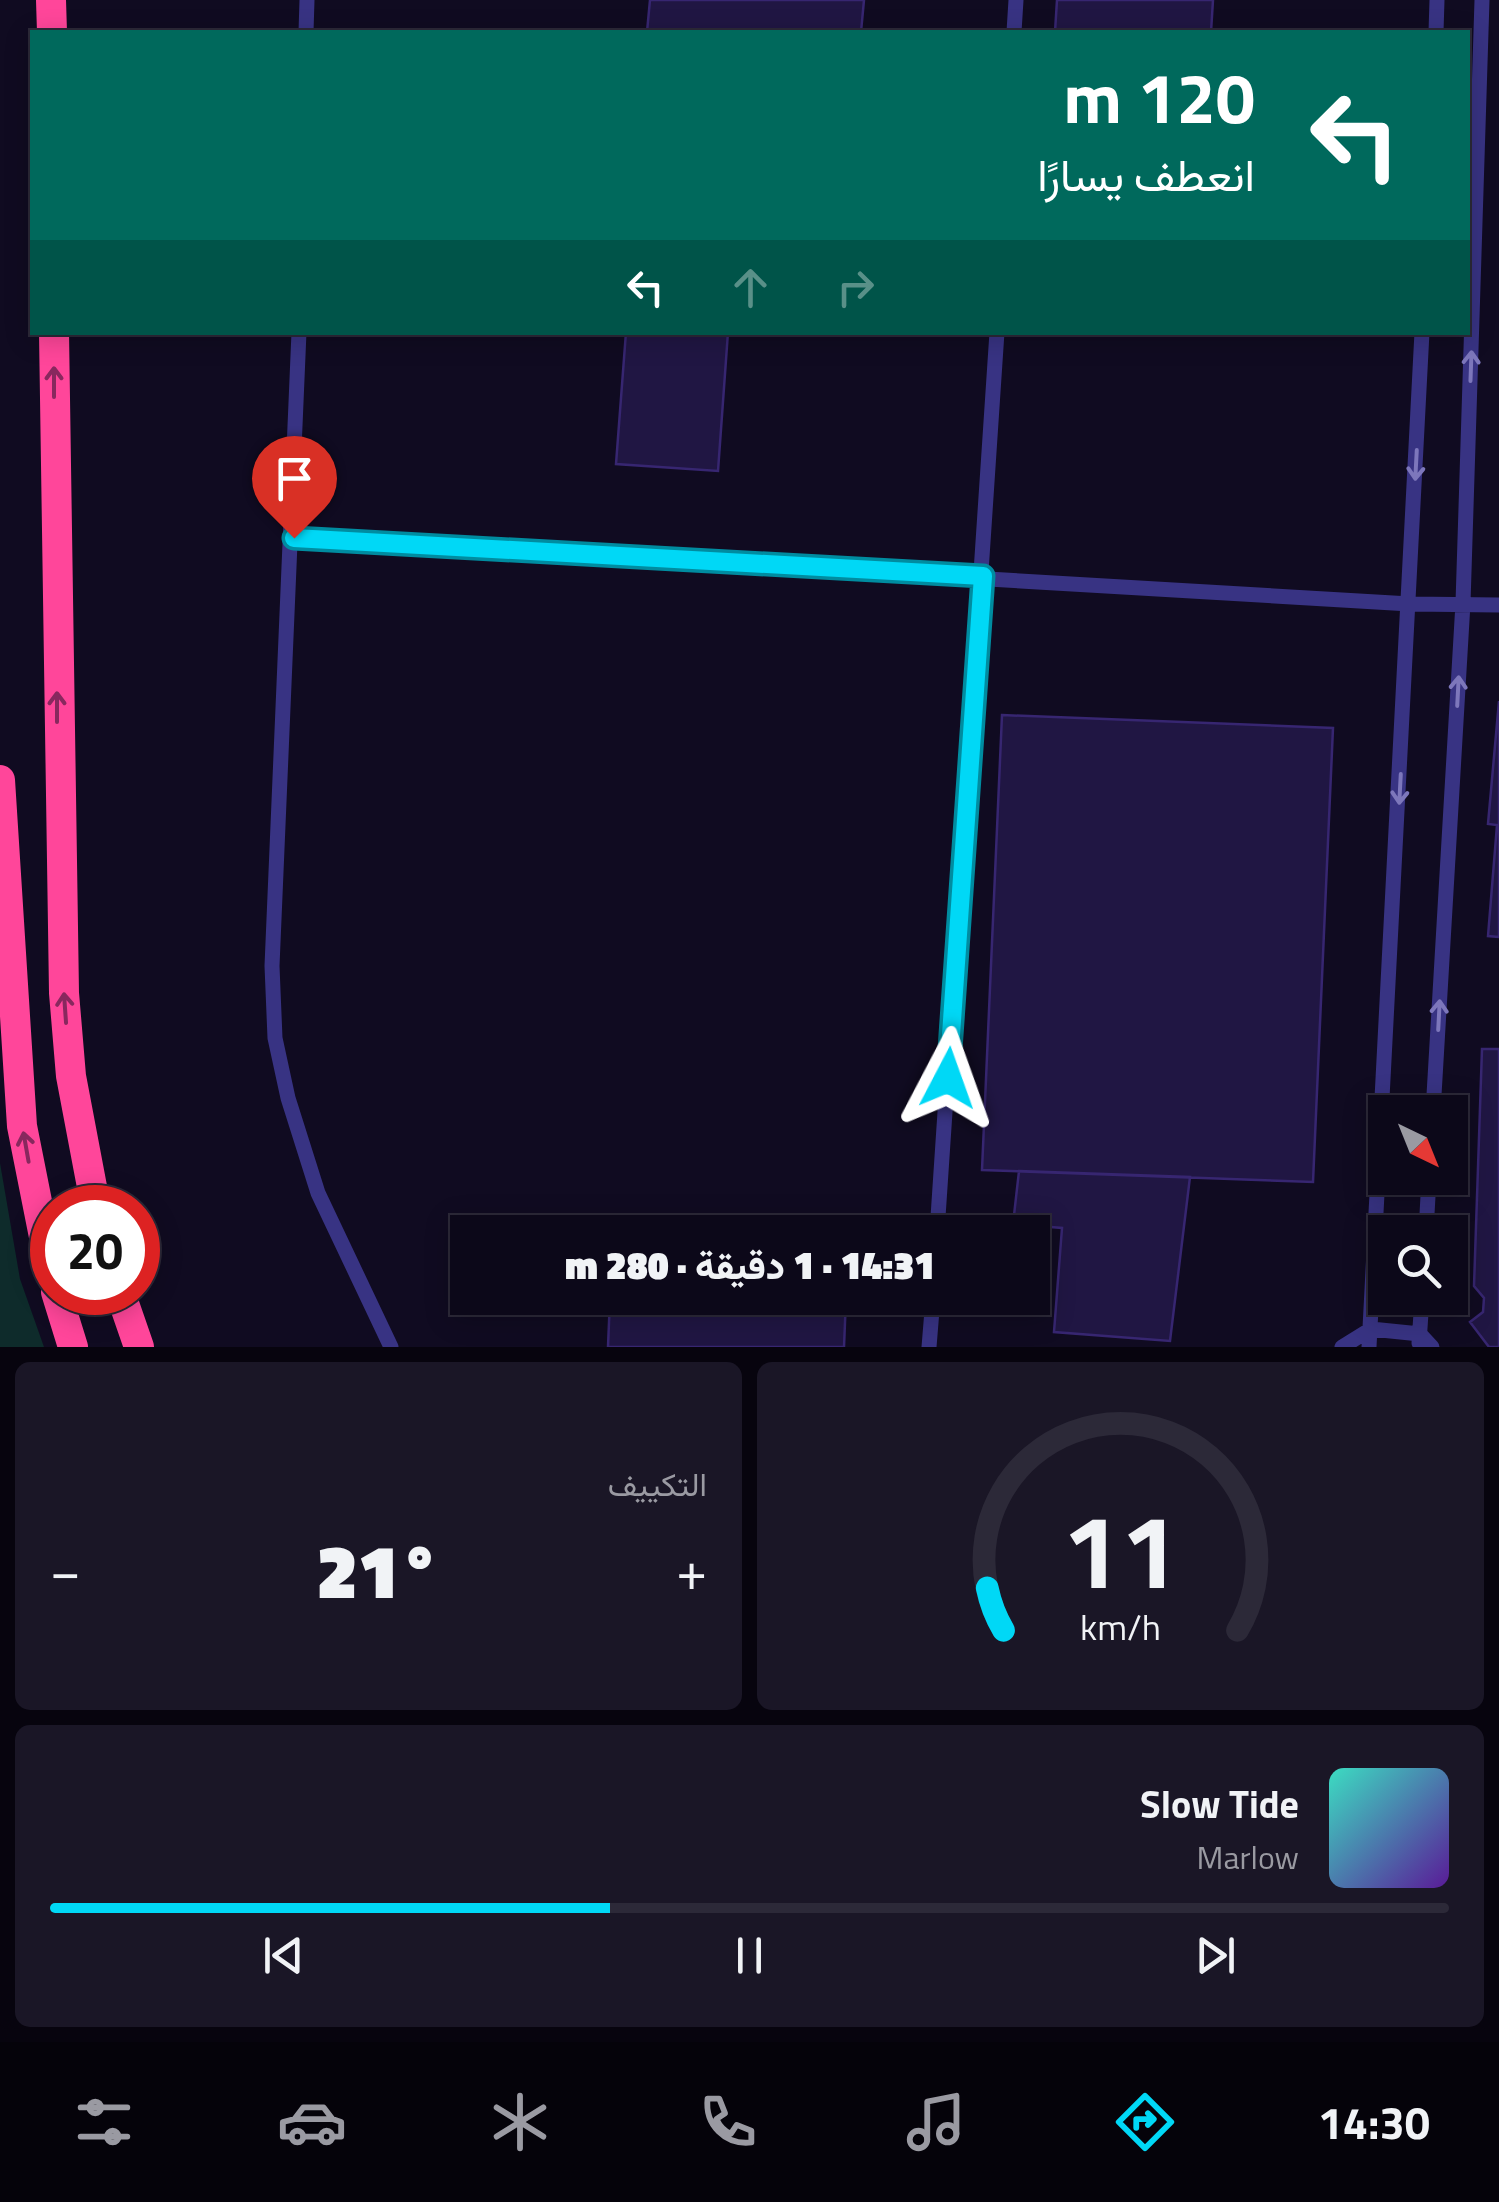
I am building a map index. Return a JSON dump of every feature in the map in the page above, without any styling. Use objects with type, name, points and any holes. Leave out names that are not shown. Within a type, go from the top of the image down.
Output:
[{"type":"highway","points":[[51,0],[52,30]]},
{"type":"highway","points":[[54,335],[64,993],[71,1076],[92,1185]]},
{"type":"highway","points":[[0,780],[22,1126],[34,1185]]},
{"type":"highway","points":[[63,1315],[73,1347]]},
{"type":"highway","points":[[128,1315],[140,1347]]},
{"type":"lane","points":[[306,30],[307,0]]},
{"type":"lane","points":[[1014,30],[1016,0]]},
{"type":"lane","points":[[1436,30],[1437,0]]},
{"type":"lane","points":[[1434,1095],[1463,603],[1482,0]]},
{"type":"lane","points":[[299,335],[294,538],[272,966],[275,1038],[288,1098],[318,1193],[391,1346]]},
{"type":"lane","points":[[939,1215],[997,335]]},
{"type":"lane","points":[[1370,1347],[1422,335]]},
{"type":"lane","points":[[294,538],[1410,604],[1499,605]]},
{"type":"lane","points":[[930,1347],[932,1315]]},
{"type":"lane","points":[[1419,1340],[1421,1315]]},
{"type":"lane","points":[[1342,1347],[1371,1330],[1419,1340],[1432,1347]]},
{"type":"green space","points":[[0,1163],[20,1279],[44,1347],[0,1347]]},
{"type":"building","points":[[650,0],[864,0],[861,30],[647,30]]},
{"type":"building","points":[[1057,0],[1213,0],[1211,30],[1055,30]]},
{"type":"building","points":[[626,335],[728,335],[718,471],[616,464]]},
{"type":"building","points":[[1499,701],[1499,937],[1488,936],[1497,825],[1488,824]]},
{"type":"building","points":[[1002,715],[1333,728],[1313,1182],[982,1170]]},
{"type":"building","points":[[1482,1049],[1499,1049],[1499,1347],[1489,1347],[1470,1322],[1483,1312],[1484,1298],[1474,1286]]},
{"type":"building","points":[[1019,1171],[1190,1177],[1170,1341],[1054,1332],[1062,1228],[1050,1227],[1050,1215],[1014,1215]]},
{"type":"building","points":[[609,1315],[845,1315],[844,1347],[608,1347]]},
{"type":"route","points":[[294,538],[983,576],[948,1078]]}]
